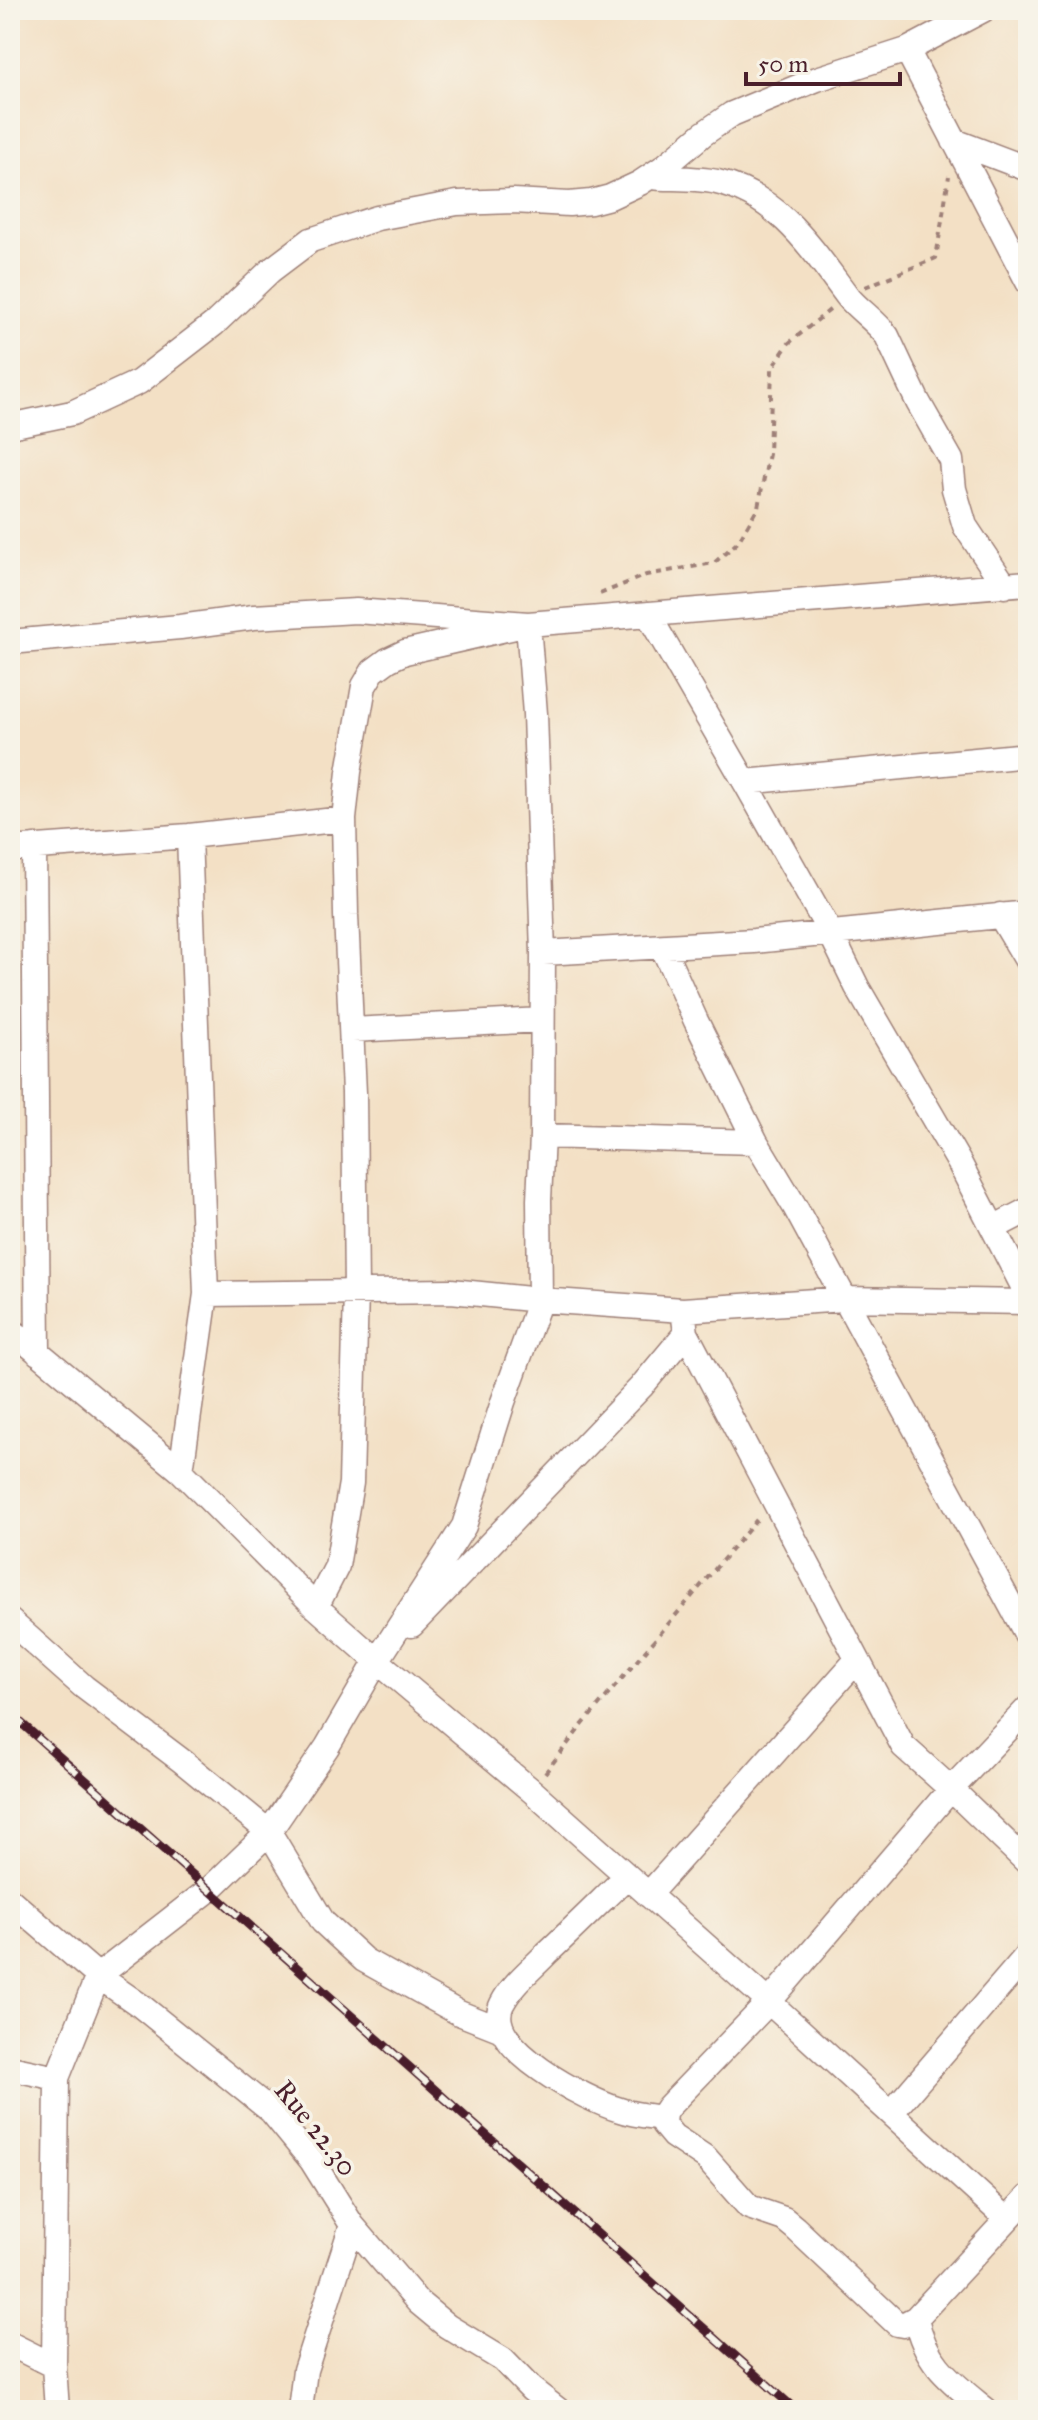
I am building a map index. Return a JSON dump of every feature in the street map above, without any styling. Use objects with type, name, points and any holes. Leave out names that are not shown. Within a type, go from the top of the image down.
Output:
[{"type":"street","points":[[10,426],[72,413],[139,382],[214,324],[270,271],[311,240],[377,218],[457,203],[513,201],[569,204],[610,197],[649,177],[732,114],[817,79],[907,50],[983,10]]},
{"type":"street","points":[[907,50],[1028,282]]},
{"type":"street","points":[[954,141],[1028,169]]},
{"type":"street","points":[[649,177],[715,181],[745,191],[772,207],[817,252],[848,295],[887,336],[918,402],[951,460],[954,489],[965,526],[1016,584]]},
{"type":"street","points":[[316,1607],[337,1566],[351,1483],[356,1292],[352,1030],[344,819],[364,686],[373,671],[405,652],[528,624],[1016,584]]},
{"type":"street","points":[[10,642],[180,627],[254,617],[356,611],[528,624]]},
{"type":"street","points":[[206,1294],[451,1291],[685,1321],[844,1299],[1028,1299],[960,1164],[648,614]]},
{"type":"street","points":[[57,2410],[54,2366],[57,2078],[98,1976],[210,1889],[269,1832],[327,1747],[377,1661],[464,1526],[503,1402],[540,1300],[543,953],[537,758],[528,624]]},
{"type":"street","points":[[745,782],[1028,755]]},
{"type":"street","points":[[38,1353],[22,848],[189,836],[344,819]]},
{"type":"street","points":[[181,1471],[206,1294],[189,836]]},
{"type":"street","points":[[543,953],[663,948],[1028,913]]},
{"type":"street","points":[[1000,915],[1028,962]]},
{"type":"street","points":[[663,948],[756,1142],[795,1207],[1028,1637]]},
{"type":"street","points":[[352,1030],[541,1020]]},
{"type":"street","points":[[542,1136],[756,1142]]},
{"type":"street","points":[[993,1228],[1028,1210]]},
{"type":"street","points":[[685,1321],[856,1661],[903,1746],[1028,1863]]},
{"type":"street","points":[[377,1661],[641,1387],[685,1321]]},
{"type":"street","points":[[10,1329],[181,1471],[316,1607],[532,1791],[892,2112],[1007,2219]]},
{"type":"street","points":[[10,1621],[84,1687],[269,1832],[323,1922],[364,1960],[459,2013],[502,2030]]},
{"type":"street","points":[[648,1895],[856,1661]]},
{"type":"street","points":[[1028,1708],[951,1789],[769,2002],[668,2107],[663,2118],[663,2124],[673,2136],[706,2158],[749,2207],[784,2219],[892,2322],[903,2325],[916,2318],[1028,2197]]},
{"type":"street","points":[[627,1876],[518,1982],[501,2005],[499,2017],[502,2030],[528,2062],[588,2096],[621,2110],[663,2118]]},
{"type":"street","name":"Rue 22.30","points":[[10,1900],[98,1976],[141,2006],[271,2111],[312,2161],[352,2225],[418,2302],[447,2326],[503,2360],[531,2389],[558,2410]]},
{"type":"street","points":[[892,2112],[1028,1954]]},
{"type":"street","points":[[10,2068],[57,2078]]},
{"type":"street","points":[[300,2410],[305,2370],[352,2225]]},
{"type":"street","points":[[916,2318],[923,2347],[932,2360],[986,2410]]},
{"type":"street","points":[[10,2344],[54,2366]]},
{"type":"path","points":[[587,600],[646,575],[714,563],[738,542],[758,507],[769,454],[772,368],[789,343],[852,292],[936,258],[954,141]]},
{"type":"path","points":[[532,1791],[579,1729],[774,1500]]},
{"type":"railway","points":[[10,1713],[796,2410]]}]
